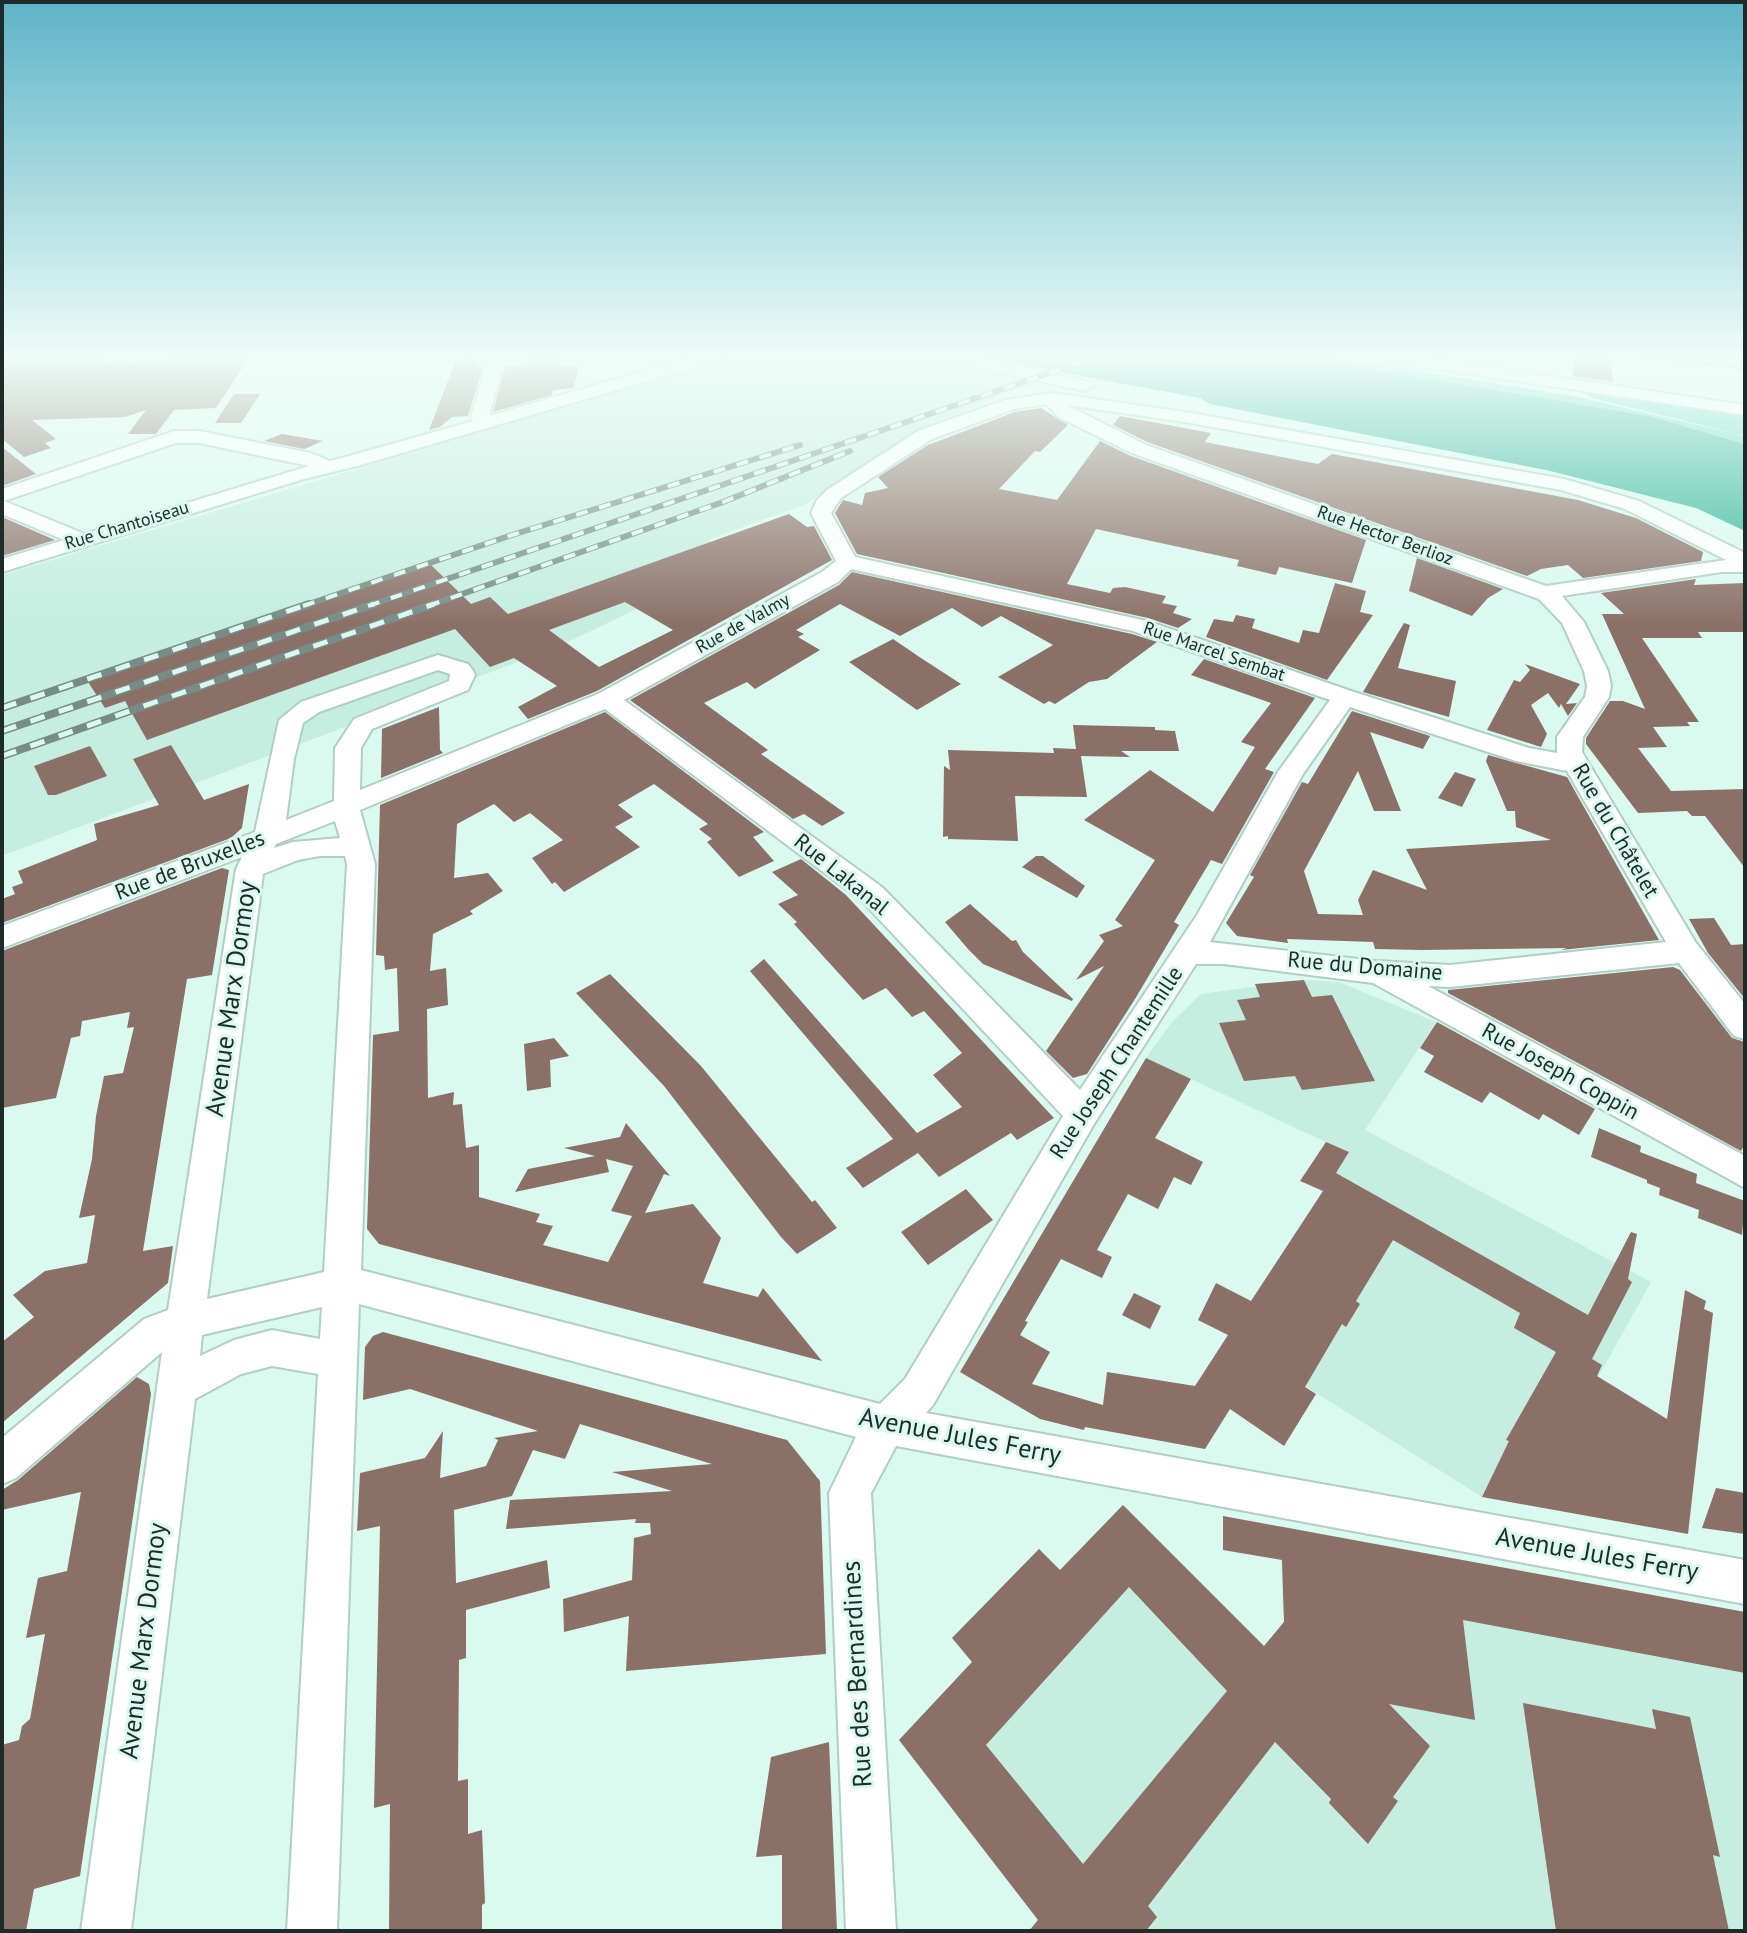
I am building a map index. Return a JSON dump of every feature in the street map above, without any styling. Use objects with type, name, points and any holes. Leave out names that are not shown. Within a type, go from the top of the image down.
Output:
[{"type":"street","points":[[2,496],[147,446]]},
{"type":"street","points":[[248,446],[311,459],[327,467]]},
{"type":"street","name":"Rue Chantoiseau","points":[[2,566],[401,446]]},
{"type":"street","points":[[847,562],[847,557],[822,517],[821,509],[828,499],[908,446]]},
{"type":"street","name":"Rue Hector Berlioz","points":[[1133,446],[1547,594]]},
{"type":"street","points":[[1348,446],[1564,485],[1745,544]]},
{"type":"street","points":[[2,507],[82,540]]},
{"type":"street","points":[[1658,516],[1745,564]]},
{"type":"street","name":"Rue Marcel Sembat","points":[[847,562],[1139,626],[1525,755],[1575,764]]},
{"type":"street","name":"Rue de Valmy","points":[[377,791],[607,699],[830,577],[847,562]]},
{"type":"street","points":[[1547,594],[1555,590],[1745,564]]},
{"type":"street","name":"Rue du Châtelet","points":[[1547,594],[1573,622],[1596,671],[1599,686],[1597,697],[1570,737],[1568,745],[1575,764],[1686,951],[1745,1027]]},
{"type":"street","name":"Avenue Marx Dormoy","points":[[106,1931],[176,1388],[250,869],[266,837],[276,803],[291,720],[301,712],[428,663],[438,662],[460,669],[463,675],[460,685],[363,724],[352,737],[348,748],[347,805],[361,864],[312,1931]]},
{"type":"street","name":"Rue Joseph Chantemille","points":[[886,1425],[919,1392],[1082,1114],[1208,922],[1291,772],[1345,697]]},
{"type":"street","name":"Rue Lakanal","points":[[607,699],[872,894],[1082,1114]]},
{"type":"street","name":"Rue de Bruxelles","points":[[2,937],[266,837],[377,791]]},
{"type":"street","points":[[250,869],[305,849],[357,847]]},
{"type":"street","name":"Rue du Domaine","points":[[1188,953],[1224,953],[1376,972],[1450,976],[1686,951]]},
{"type":"street","name":"Rue Joseph Coppin","points":[[1376,972],[1745,1173]]},
{"type":"street","name":"Avenue Jules Ferry","points":[[2,1464],[157,1332],[185,1322],[342,1285],[366,1288],[886,1425],[1745,1582]]},
{"type":"street","points":[[176,1388],[234,1358],[272,1348],[338,1362]]},
{"type":"street","name":"Rue des Bernardines","points":[[871,1931],[850,1493],[862,1464],[886,1425]]},
{"type":"shaded area","points":[[432,446],[893,446],[804,505],[709,539],[723,567],[560,646],[2,856],[2,575]]},
{"type":"shaded area","points":[[1425,446],[1745,446],[1745,531],[1696,508],[1546,470]]},
{"type":"shaded area","points":[[1304,980],[1339,982],[1436,1022],[1365,1130],[1651,1282],[1527,1505],[1482,1497],[1227,1337],[1349,1153],[1146,1058],[1172,1022],[1201,994]]},
{"type":"shaded area","points":[[1123,1505],[1264,1646],[1288,1617],[1283,1612],[1280,1526],[1745,1612],[1745,1931],[1029,1931],[1038,1919],[899,1740],[972,1662],[952,1638],[1039,1549],[1060,1570]]},
{"type":"building","points":[[11,446],[51,448],[24,457]]},
{"type":"building","points":[[926,446],[1046,446],[1040,452],[1035,451],[999,489],[1057,500],[1096,446],[1111,446],[1366,540],[1352,583],[1279,567],[1276,575],[1237,566],[1239,560],[1096,529],[1067,584],[1110,593],[1113,588],[1125,587],[1166,596],[1162,603],[1177,606],[1173,613],[1192,619],[1178,628],[1148,618],[857,554],[835,513],[843,500],[862,505],[865,493],[888,488],[878,477]]},
{"type":"building","points":[[1159,446],[1227,446],[1318,464],[1332,454],[1578,500],[1636,518],[1703,552],[1701,561],[1583,578],[1568,565],[1541,569],[1527,576]]},
{"type":"building","points":[[2,447],[36,474],[2,486]]},
{"type":"building","points":[[789,514],[807,527],[814,526],[832,560],[597,691],[528,719],[518,707],[557,686],[514,658],[490,667],[455,629],[147,740],[125,701],[105,708],[88,682],[431,565],[471,604],[490,597],[508,614]],"holes":[[[625,602],[673,630],[599,667],[549,630]]]},
{"type":"building","points":[[2,517],[55,540],[2,556]]},
{"type":"building","points":[[1417,558],[1503,589],[1488,598],[1472,616],[1409,591]]},
{"type":"building","points":[[852,572],[1157,642],[1107,679],[1089,682],[1055,704],[1049,701],[1044,704],[998,677],[1053,645],[1001,616],[982,627],[952,608],[900,636],[840,604],[796,630],[804,634],[798,637],[820,650],[755,689],[747,682],[704,703],[768,750],[761,754],[845,813],[822,826],[804,814],[793,819],[630,700],[839,585]]},
{"type":"building","points":[[1696,579],[1694,585],[1745,583],[1745,632],[1698,632],[1702,638],[1642,638],[1699,722],[1687,722],[1690,726],[1653,727],[1667,747],[1638,748],[1671,791],[1745,789],[1745,868],[1705,816],[1692,816],[1687,811],[1638,813],[1586,744],[1586,738],[1610,701],[1623,701],[1645,709],[1602,614],[1624,614],[1601,593]]},
{"type":"building","points":[[1335,583],[1366,591],[1360,612],[1373,615],[1327,680],[1206,637],[1214,619],[1233,622],[1236,615],[1255,619],[1252,628],[1299,643],[1303,630],[1319,633]]},
{"type":"building","points":[[1404,623],[1410,625],[1398,668],[1456,681],[1449,717],[1363,692]]},
{"type":"building","points":[[893,639],[961,684],[917,710],[849,662]]},
{"type":"building","points":[[1204,659],[1315,698],[1265,769],[1274,772],[1222,864],[1211,860],[1174,922],[1179,925],[1135,999],[1087,1074],[1073,1078],[1046,1051],[1104,966],[1076,980],[1104,941],[1099,935],[1123,926],[1115,920],[1155,860],[1084,820],[1150,770],[1213,812],[1255,747],[1241,742],[1271,703],[1191,675]]},
{"type":"building","points":[[1525,664],[1580,684],[1566,704],[1577,703],[1568,716],[1561,704],[1559,708],[1548,693],[1531,705],[1547,734],[1541,747],[1487,730],[1514,680],[1520,682],[1530,670]]},
{"type":"building","points":[[439,707],[440,750],[443,753],[381,778],[382,729]]},
{"type":"building","points":[[1352,711],[1430,736],[1423,749],[1370,732],[1401,811],[1374,811],[1358,771],[1304,871],[1318,914],[1363,915],[1358,900],[1373,870],[1427,890],[1406,849],[1551,840],[1516,827],[1515,811],[1507,811],[1486,761],[1488,755],[1567,777],[1659,940],[1561,950],[1567,948],[1422,950],[1375,949],[1373,942],[1287,939],[1288,943],[1237,936],[1226,923],[1254,877],[1250,875],[1302,782],[1308,784]]},
{"type":"building","points":[[605,712],[764,832],[753,837],[774,861],[739,877],[707,842],[712,839],[699,829],[708,824],[654,784],[618,805],[633,817],[615,827],[640,847],[564,892],[555,882],[552,884],[532,858],[563,840],[530,813],[514,822],[494,804],[457,824],[454,878],[488,873],[503,891],[470,911],[473,914],[433,934],[430,971],[446,968],[448,1005],[427,1009],[428,1098],[454,1092],[453,1105],[462,1104],[466,1148],[479,1145],[479,1197],[540,1214],[536,1222],[553,1226],[543,1245],[608,1262],[632,1216],[611,1211],[633,1166],[606,1159],[609,1172],[515,1192],[528,1169],[595,1156],[564,1148],[620,1137],[626,1123],[670,1176],[664,1174],[645,1213],[693,1204],[721,1238],[703,1283],[758,1297],[763,1288],[822,1361],[379,1244],[367,1229],[373,1035],[399,1031],[397,968],[385,970],[384,956],[376,955],[380,805]]},
{"type":"building","points":[[1073,725],[1155,727],[1155,730],[1175,731],[1179,751],[1121,751],[1130,757],[1081,756],[1087,797],[1015,796],[1018,841],[943,837],[944,766],[950,770],[948,750],[1054,753],[1053,748],[1076,749]]},
{"type":"building","points":[[171,745],[204,800],[249,784],[242,828],[231,838],[2,923],[2,899],[15,894],[12,887],[23,883],[18,871],[97,840],[94,824],[159,805],[133,759]]},
{"type":"building","points":[[90,746],[107,776],[56,795],[48,795],[34,766]]},
{"type":"building","points":[[1455,772],[1476,779],[1462,807],[1438,798]]},
{"type":"building","points":[[1036,856],[1043,856],[1085,886],[1077,898],[1022,867]]},
{"type":"building","points":[[801,859],[846,895],[1054,1118],[1017,1140],[1011,1133],[939,1177],[918,1153],[863,1188],[846,1168],[893,1139],[750,971],[764,959],[917,1133],[962,1107],[933,1075],[962,1053],[924,1011],[912,1017],[886,988],[863,1000],[794,924],[797,922],[778,904],[798,895],[772,872]]},
{"type":"building","points":[[222,868],[229,870],[212,975],[187,979],[143,1251],[173,1246],[168,1283],[2,1423],[2,1342],[34,1317],[13,1295],[45,1271],[87,1263],[95,1215],[79,1218],[92,1159],[96,1116],[104,1076],[123,1073],[134,1027],[127,1028],[130,1012],[82,1021],[80,1036],[71,1038],[56,1098],[2,1108],[2,951]]},
{"type":"building","points":[[970,904],[1012,941],[1016,940],[1023,952],[1072,1001],[983,964],[945,922]]},
{"type":"building","points":[[1714,918],[1731,945],[1745,944],[1745,999],[1708,953],[1689,919]]},
{"type":"building","points":[[1673,967],[1680,970],[1732,1038],[1745,1042],[1745,1144],[1741,1151],[1448,993],[1448,990]]},
{"type":"building","points":[[610,974],[701,1066],[812,1202],[815,1200],[837,1228],[797,1254],[781,1237],[664,1086],[576,993]]},
{"type":"building","points":[[1304,980],[1312,997],[1332,995],[1375,1081],[1302,1090],[1295,1076],[1244,1081],[1219,1023],[1246,1020],[1237,1000],[1260,997],[1255,984]]},
{"type":"building","points":[[1437,1022],[1595,1109],[1579,1135],[1543,1114],[1539,1120],[1490,1092],[1482,1103],[1424,1072],[1434,1056],[1420,1048]]},
{"type":"building","points":[[554,1038],[569,1056],[550,1060],[551,1087],[527,1091],[524,1044]]},
{"type":"building","points":[[1146,1058],[1191,1079],[1155,1138],[1203,1162],[1191,1185],[1174,1177],[1158,1209],[1128,1194],[1097,1250],[1112,1257],[1102,1278],[1061,1259],[1020,1335],[1050,1352],[1032,1384],[1103,1405],[1107,1372],[1195,1386],[1228,1335],[1198,1320],[1216,1283],[1251,1301],[1323,1191],[1300,1181],[1326,1142],[1349,1152],[1336,1173],[1588,1315],[1631,1232],[1637,1234],[1628,1279],[1632,1282],[1592,1359],[1602,1365],[1597,1376],[1667,1419],[1685,1290],[1706,1301],[1704,1309],[1713,1313],[1688,1534],[1482,1497],[1509,1441],[1506,1440],[1556,1352],[1514,1328],[1520,1313],[1393,1240],[1356,1301],[1360,1304],[1346,1327],[1342,1324],[1305,1387],[1316,1394],[1284,1446],[1230,1409],[1205,1449],[1085,1427],[1084,1430],[1040,1419],[960,1372]]},
{"type":"building","points":[[1599,1128],[1641,1146],[1640,1152],[1697,1174],[1696,1183],[1745,1201],[1742,1235],[1698,1218],[1699,1210],[1659,1195],[1660,1188],[1647,1183],[1647,1180],[1591,1157]]},
{"type":"building","points":[[966,1189],[993,1220],[928,1265],[901,1232]]},
{"type":"building","points":[[1134,1293],[1161,1306],[1150,1329],[1122,1315]]},
{"type":"building","points":[[383,1332],[787,1440],[820,1481],[826,1654],[626,1671],[629,1616],[564,1632],[563,1599],[632,1580],[634,1538],[651,1534],[650,1523],[635,1523],[636,1519],[506,1529],[510,1500],[672,1491],[612,1472],[712,1464],[580,1424],[565,1459],[533,1450],[512,1496],[454,1510],[456,1583],[547,1560],[550,1588],[466,1610],[466,1658],[459,1660],[458,1781],[468,1779],[468,1834],[482,1830],[485,1903],[482,1905],[482,1931],[389,1931],[390,1804],[374,1808],[380,1526],[357,1531],[360,1473],[425,1458],[443,1431],[440,1478],[486,1466],[498,1440],[494,1438],[538,1431],[410,1389],[363,1400],[365,1347],[373,1336]]},
{"type":"building","points":[[137,1377],[149,1384],[151,1394],[80,1876],[34,1889],[26,1931],[2,1931],[2,1745],[19,1740],[22,1726],[30,1719],[45,1634],[26,1638],[38,1578],[67,1571],[81,1492],[2,1510],[2,1490],[18,1480]]},
{"type":"building","points":[[1716,1488],[1745,1493],[1745,1534],[1702,1528]]},
{"type":"building","points":[[1123,1505],[1264,1646],[1284,1622],[1282,1560],[1223,1550],[1223,1516],[1745,1612],[1745,1673],[1463,1620],[1475,1720],[1389,1704],[1430,1746],[1393,1797],[1398,1801],[1368,1844],[1329,1803],[1331,1799],[1275,1742],[1148,1906],[1157,1917],[1146,1931],[1029,1931],[1038,1920],[899,1740],[972,1662],[952,1638],[1039,1549],[1060,1570]],"holes":[[[1129,1587],[1227,1691],[1083,1864],[986,1745]]]},
{"type":"building","points":[[1523,1703],[1656,1729],[1652,1709],[1690,1717],[1720,1857],[1713,1855],[1729,1931],[1556,1931]]},
{"type":"building","points":[[829,1742],[837,1931],[782,1931],[782,1855],[756,1857],[771,1757]]},
{"type":"railway","points":[[303,606],[512,535],[796,446]]},
{"type":"railway","points":[[368,606],[835,446]]},
{"type":"railway","points":[[428,606],[723,502],[850,451]]},
{"type":"railway","points":[[2,708],[309,604]]},
{"type":"railway","points":[[2,731],[374,604]]},
{"type":"railway","points":[[2,756],[434,604]]}]
